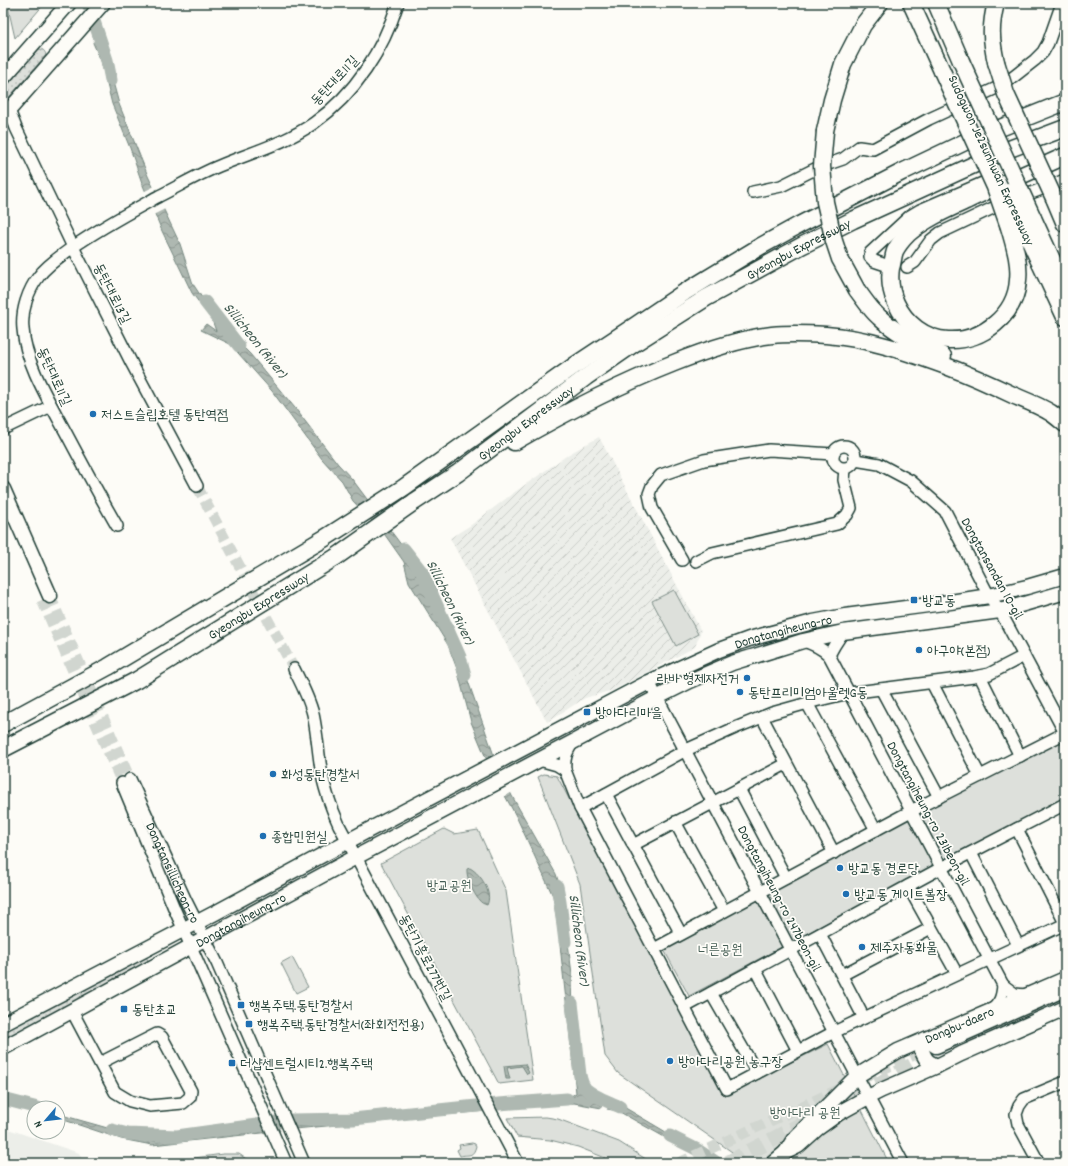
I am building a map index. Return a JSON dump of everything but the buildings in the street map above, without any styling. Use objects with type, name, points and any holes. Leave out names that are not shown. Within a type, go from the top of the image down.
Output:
[{"type":"highway","points":[[880,3],[863,26],[843,64],[832,100],[825,131],[822,166],[825,202],[834,241],[840,259],[857,290],[868,305],[879,317],[901,334],[934,352],[969,367],[1051,413],[1065,424]]},
{"type":"highway","points":[[911,3],[951,67],[995,187],[1021,222],[1018,281],[1015,298],[1000,320],[985,332],[964,339],[948,340],[937,338],[925,334],[914,326],[900,311],[892,293],[890,276],[895,250],[908,234],[931,218],[987,191],[1065,156]]},
{"type":"highway","name":"Sudogwon Je2sunhwan Expressway","points":[[920,3],[951,67],[1065,317]]},
{"type":"highway","name":"Sudogwon Je2sunhwan Expressway","points":[[936,3],[951,67]]},
{"type":"highway","points":[[996,3],[993,13],[991,34],[996,62],[1006,94],[1065,224]]},
{"type":"highway","points":[[1003,127],[1065,94]]},
{"type":"highway","name":"Gyeongbu Expressway","points":[[3,724],[108,667],[325,538],[404,488],[580,362],[685,292],[798,225],[965,142],[1065,102]]},
{"type":"highway","name":"Gyeongbu Expressway","points":[[3,749],[137,680],[336,557],[458,473],[586,377],[635,343],[706,298],[803,245],[853,220],[1004,151],[1065,128]]},
{"type":"highway","name":"Sudogwon Je2sunhwan Expressway","points":[[1021,222],[1065,288]]},
{"type":"highway","points":[[458,473],[609,390],[643,375],[724,344],[773,335],[827,335],[877,343],[914,354],[976,377],[1051,413]]},
{"type":"highway","name":"Dongbu-daero","points":[[935,1045],[1065,988]]},
{"type":"highway","name":"Dongbu-daero","points":[[935,1045],[1065,997]]},
{"type":"main road","points":[[3,78],[69,3]]},
{"type":"main road","points":[[6,114],[103,3]]},
{"type":"main road","points":[[3,489],[46,598],[3,513]]},
{"type":"main road","name":"Dongtangiheung-ro","points":[[3,1024],[649,682],[719,650],[749,639],[813,622],[845,616],[989,596],[1065,576]]},
{"type":"main road","name":"Dongtangiheung-ro","points":[[3,1048],[356,857],[690,681],[732,663],[803,641],[843,632],[1000,610],[1065,592]]},
{"type":"main road","name":"Dongbu-daero","points":[[786,1152],[794,1139],[857,1076],[898,1051],[935,1045],[991,1011],[1065,978]]},
{"type":"main road","points":[[773,1163],[786,1152],[798,1146],[818,1128],[839,1113],[868,1097],[1065,1008]]},
{"type":"main road","points":[[935,1045],[922,1051],[928,1062],[937,1066]]},
{"type":"street","name":"동탄대로11길","points":[[117,526],[52,406],[30,361],[24,342],[22,326],[26,301],[32,287],[39,276],[54,261],[116,219],[217,166],[286,140],[328,111],[350,90],[367,69],[386,36],[398,3]]},
{"type":"street","points":[[753,192],[781,186],[817,168],[843,159],[859,147],[873,149],[929,120],[1003,85],[1043,52],[1048,43],[1062,3]]},
{"type":"street","name":"동탄대로13길","points":[[6,114],[16,128],[73,247],[132,364],[197,486]]},
{"type":"street","points":[[907,267],[915,262],[931,240],[940,233],[995,207],[1065,180]]},
{"type":"street","points":[[889,266],[874,261],[870,257],[870,253],[910,216],[920,210],[985,182]]},
{"type":"street","points":[[3,430],[52,406]]},
{"type":"street","points":[[845,446],[849,447],[855,453],[855,460],[852,466],[845,469],[838,467],[835,464],[833,454],[838,448],[845,446]]},
{"type":"street","points":[[682,560],[652,508],[649,494],[652,486],[661,475],[704,460],[769,450],[833,454]]},
{"type":"street","name":"Dongtansandan 10-gil","points":[[855,460],[879,464],[911,481],[945,511],[989,596],[1000,610],[1065,733]]},
{"type":"street","points":[[696,561],[712,554],[837,524],[851,508],[844,480],[845,469]]},
{"type":"street","points":[[803,641],[817,646],[829,655],[843,632]]},
{"type":"street","name":"Dongtangiheung-ro 231beon-gil","points":[[829,655],[1003,986]]},
{"type":"street","points":[[580,808],[686,750],[772,713],[849,693],[932,683],[989,674],[1024,656]]},
{"type":"street","points":[[294,669],[313,714],[321,770],[327,796],[348,842]]},
{"type":"street","points":[[980,676],[1020,756]]},
{"type":"street","name":"Dongtangiheung-ro 247beon-gil","points":[[649,682],[903,1163]]},
{"type":"street","points":[[932,683],[980,776]]},
{"type":"street","points":[[881,689],[939,797]]},
{"type":"street","points":[[807,703],[876,830]]},
{"type":"street","points":[[762,717],[834,853]]},
{"type":"street","points":[[654,948],[911,811],[1065,733]]},
{"type":"street","points":[[573,742],[565,754],[565,770],[580,808],[727,1089],[834,1032],[1065,924],[1017,829]]},
{"type":"street","points":[[534,762],[557,765],[565,770]]},
{"type":"street","points":[[633,845],[786,764]]},
{"type":"street","name":"Dongtansillicheon-ro","points":[[286,1163],[191,946],[126,781],[217,963],[303,1160]]},
{"type":"street","points":[[739,788],[786,878]]},
{"type":"street","points":[[606,794],[681,934]]},
{"type":"street","points":[[685,1007],[941,868],[1064,805]]},
{"type":"street","points":[[675,822],[724,911]]},
{"type":"street","name":"동탄기흥로277번길","points":[[348,842],[518,1163]]},
{"type":"street","points":[[971,853],[1018,945]]},
{"type":"street","points":[[908,886],[957,974]]},
{"type":"street","points":[[842,976],[931,928]]},
{"type":"street","points":[[820,934],[864,1018]]},
{"type":"street","points":[[755,969],[798,1051]]},
{"type":"street","points":[[991,1011],[999,1003],[1003,986],[1015,994],[1026,995]]},
{"type":"street","points":[[711,993],[757,1073]]},
{"type":"street","points":[[72,1010],[115,1092],[130,1101],[150,1106],[183,1103],[190,1097],[191,1091],[162,1037],[157,1034],[100,1063]]},
{"type":"street","points":[[1039,1163],[1018,1124],[1016,1114],[1019,1106],[1024,1100],[1065,1082]]},
{"type":"shaded area","points":[[599,437],[701,631],[695,647],[613,690],[585,698],[547,722],[450,538],[471,525],[569,454]]},
{"type":"shaded area","points":[[8,1129],[26,1135],[26,1140],[41,1140],[79,1153],[84,1163],[3,1163],[3,1132]]},
{"type":"green space","points":[[7,3],[45,3],[15,38]]},
{"type":"green space","points":[[39,49],[44,50],[46,55],[3,104],[3,88]]},
{"type":"green space","points":[[674,590],[698,634],[676,646],[652,601]]},
{"type":"green space","name":"너른공원","points":[[1058,739],[1065,752],[1065,797],[689,996],[663,948]]},
{"type":"green space","name":"방아다리 공원","points":[[544,774],[557,776],[725,1095],[828,1044],[889,1163],[748,1163],[618,1073],[605,1056],[580,884],[538,777]]},
{"type":"green space","name":"방교공원","points":[[444,829],[454,834],[478,830],[506,891],[533,1080],[499,1084],[381,863]]},
{"type":"green space","points":[[146,957],[148,960],[147,963],[3,1043],[3,1030]]},
{"type":"green space","points":[[292,957],[308,987],[296,993],[281,963]]},
{"type":"green space","points":[[546,1117],[558,1119],[619,1142],[652,1163],[614,1163],[578,1147],[550,1140],[517,1137],[507,1118]]},
{"type":"green space","points":[[472,1143],[476,1146],[472,1154],[460,1156],[457,1150],[460,1148],[459,1145]]},
{"type":"green space","points":[[223,1154],[239,1154],[252,1163],[144,1163],[145,1161],[194,1158]]},
{"type":"water","points":[[84,7],[107,60],[119,104],[148,176],[180,244],[193,284],[212,313],[250,354],[295,408],[338,464],[352,479],[414,562],[427,584],[460,658],[498,767],[512,796],[556,874],[563,897],[561,904],[564,930],[567,935],[572,974],[575,1035],[575,1047],[573,1053],[582,1093],[617,1103],[715,1163],[706,1163],[700,1157],[618,1111],[574,1103],[494,1109],[568,1098],[576,1093],[559,936],[553,896],[516,816],[491,770],[471,722],[457,669],[448,645],[409,582],[404,562],[385,535],[353,501],[342,481],[322,459],[272,391],[230,344],[201,330],[206,324],[216,331],[212,320],[192,293],[162,231],[142,183],[130,148],[112,104],[101,61],[79,11]]},
{"type":"water","points":[[470,868],[482,879],[485,884],[488,895],[487,905],[480,901],[472,889],[467,872],[467,869]]},
{"type":"water","points":[[525,1064],[529,1073],[527,1074],[522,1066],[507,1068],[510,1079],[506,1079],[504,1066]]},
{"type":"water","points":[[3,1098],[26,1105],[26,1108],[3,1101]]},
{"type":"water","points":[[485,1108],[486,1111],[284,1130],[284,1128]]},
{"type":"water","points":[[66,1116],[157,1142],[278,1127],[280,1131],[152,1145],[121,1139],[66,1121]]},
{"type":"pier","points":[[83,5],[86,6],[99,35],[91,44],[77,12],[77,10]]},
{"type":"pier","points":[[155,186],[165,209],[153,215],[143,192]]},
{"type":"pier","points":[[495,754],[500,768],[502,769],[513,792],[503,797],[484,760]]},
{"type":"pier","points":[[607,1098],[612,1099],[606,1111],[600,1110]]},
{"type":"waterway","name":"Sillicheon (River)","points":[[88,3],[107,60],[111,80]]},
{"type":"waterway","name":"Sillicheon (River)","points":[[205,302],[239,346]]},
{"type":"waterway","name":"Sillicheon (River)","points":[[404,549],[422,572],[460,657],[465,675]]},
{"type":"waterway","name":"Sillicheon (River)","points":[[557,886],[565,942]]},
{"type":"waterway","name":"Sillicheon (River)","points":[[572,1003],[582,1083],[592,1094],[620,1107]]},
{"type":"waterway","points":[[3,1099],[26,1105]]},
{"type":"waterway","points":[[112,1130],[128,1134],[177,1136],[291,1120],[353,1119],[486,1105],[567,1099]]},
{"type":"waterway","name":"Sillicheon (River)","points":[[670,1136],[696,1149],[717,1163]]},
{"type":"tunnel","points":[[197,486],[294,669]]},
{"type":"tunnel","points":[[50,596],[130,779]]},
{"type":"tunnel","points":[[42,600],[122,783]]},
{"type":"tunnel","points":[[865,1077],[930,1048]]},
{"type":"tunnel","points":[[728,1163],[944,1050]]},
{"type":"tunnel","points":[[679,1163],[842,1088]]},
{"type":"place","name":"저스트슬립호텔 동탄역점","points":[[93,414]]},
{"type":"place","name":"방교동","points":[[914,600]]},
{"type":"place","name":"아구야(본점)","points":[[919,650]]},
{"type":"place","name":"라바 형제자전거","points":[[747,678]]},
{"type":"place","name":"동탄프리미엄아울렛G동","points":[[740,692]]},
{"type":"place","name":"방아다리마을","points":[[587,712]]},
{"type":"place","name":"화성동탄경찰서","points":[[273,774]]},
{"type":"place","name":"종합민원실","points":[[263,836]]},
{"type":"place","name":"방교동 경로당","points":[[840,868]]},
{"type":"place","name":"방교동 게이트볼장","points":[[846,894]]},
{"type":"place","name":"제주자동화물","points":[[862,947]]},
{"type":"place","name":"행복주택.동탄경찰서","points":[[241,1005]]},
{"type":"place","name":"동탄초교","points":[[124,1009]]},
{"type":"place","name":"행복주택.동탄경찰서(좌회전전용)","points":[[249,1024]]},
{"type":"place","name":"방아다리공원 농구장","points":[[670,1061]]},
{"type":"place","name":"더샵센트럴시티2.행복주택","points":[[232,1063]]}]
